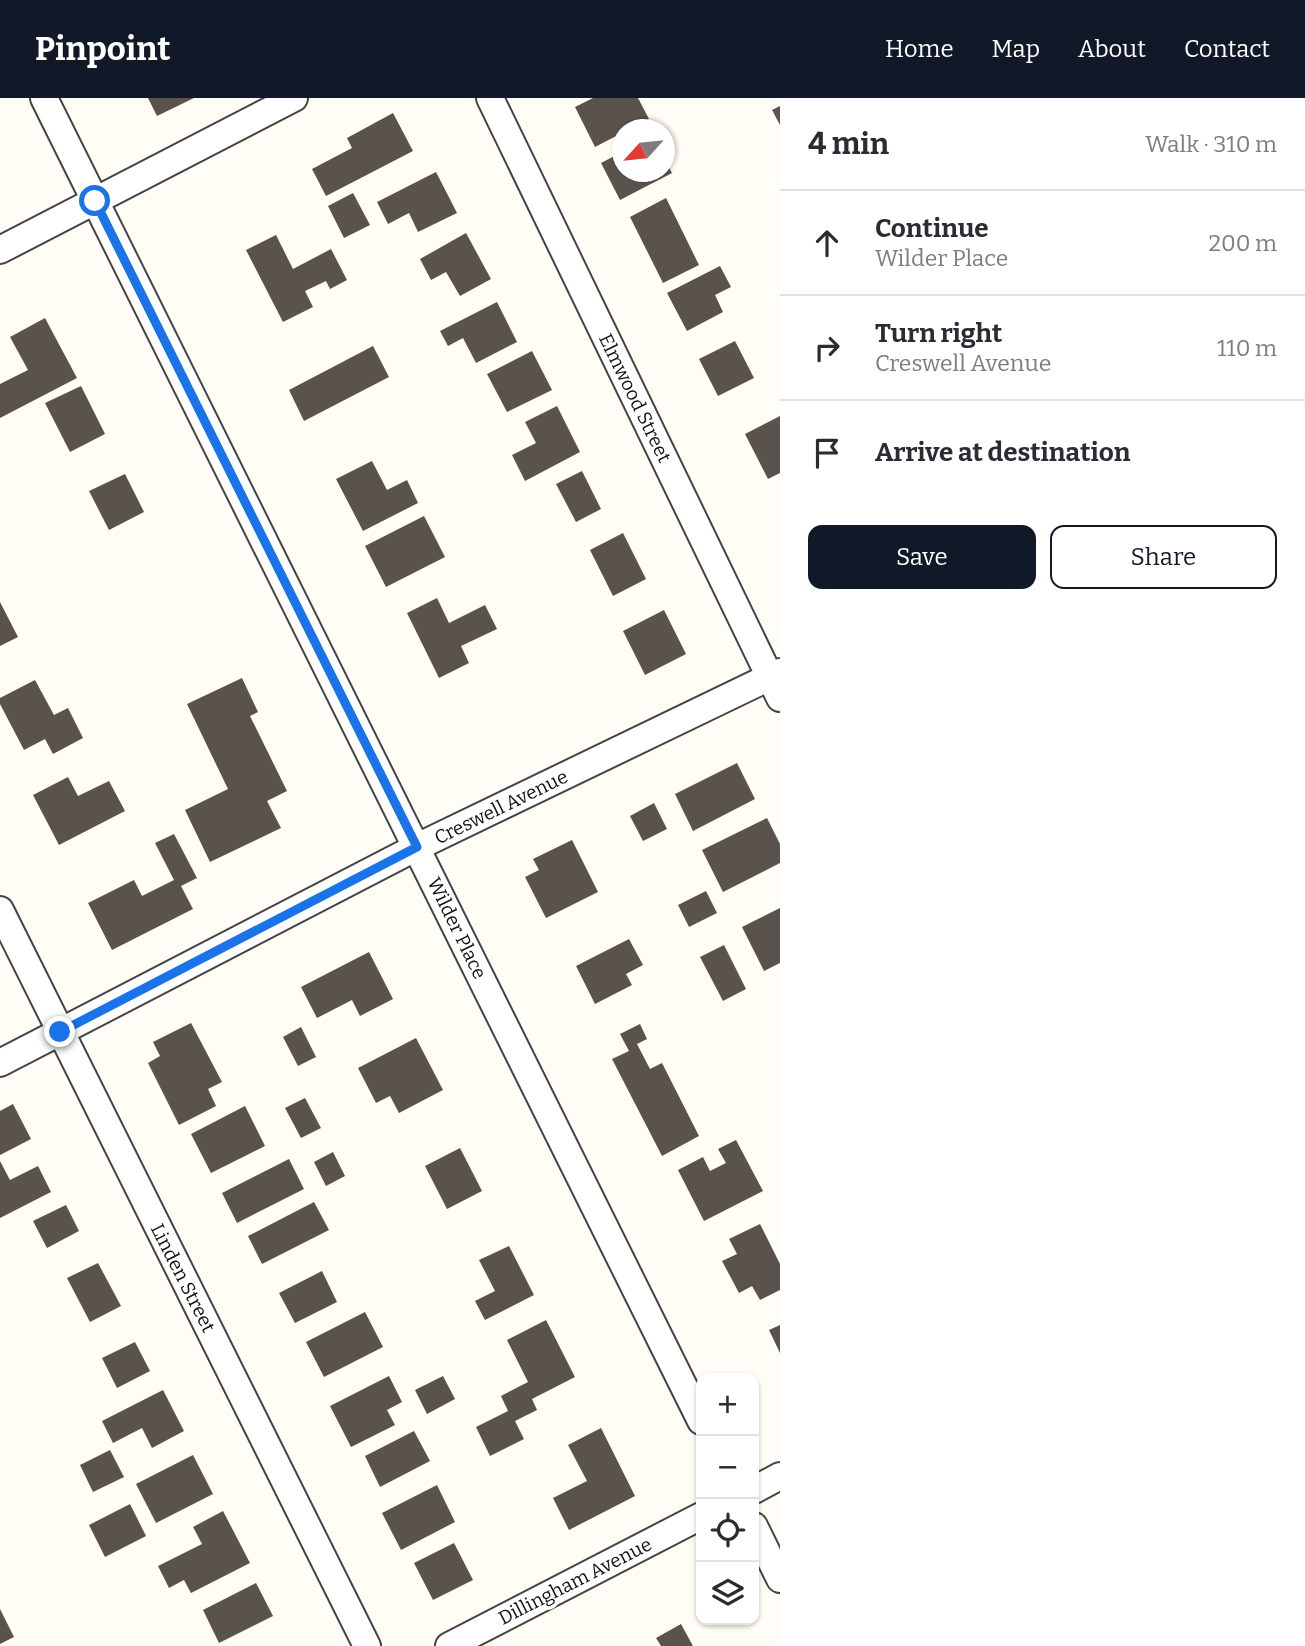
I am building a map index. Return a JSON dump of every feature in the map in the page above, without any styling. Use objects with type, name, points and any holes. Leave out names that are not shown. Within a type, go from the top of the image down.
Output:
[{"type":"street","name":"Wilder Place","points":[[44,98],[696,1411]]},
{"type":"street","points":[[0,250],[294,98]]},
{"type":"street","name":"Elmwood Street","points":[[490,98],[777,682]]},
{"type":"street","name":"Creswell Avenue","points":[[0,1063],[417,847],[777,682]]},
{"type":"street","name":"Linden Street","points":[[0,910],[367,1646]]},
{"type":"street","points":[[759,1487],[780,1476]]},
{"type":"street","name":"Dillingham Avenue","points":[[449,1646],[696,1520]]},
{"type":"street","points":[[759,1536],[780,1579]]},
{"type":"building","points":[[148,98],[194,98],[157,116]]},
{"type":"building","points":[[593,98],[638,98],[649,119],[612,119],[612,138],[595,147],[575,107]]},
{"type":"building","points":[[780,106],[780,125],[772,110]]},
{"type":"building","points":[[393,113],[413,151],[326,196],[312,169],[352,148],[347,138]]},
{"type":"building","points":[[612,157],[612,182],[655,182],[620,200],[601,163]]},
{"type":"building","points":[[436,172],[457,213],[418,232],[409,213],[388,224],[377,202]]},
{"type":"building","points":[[353,193],[370,225],[344,238],[328,206]]},
{"type":"building","points":[[666,198],[699,265],[663,283],[630,217]]},
{"type":"building","points":[[466,233],[491,279],[460,296],[446,272],[431,280],[420,259]]},
{"type":"building","points":[[276,235],[293,269],[331,249],[347,280],[330,289],[326,281],[305,291],[313,307],[283,322],[246,250]]},
{"type":"building","points":[[720,266],[731,287],[715,295],[723,312],[687,331],[667,293]]},
{"type":"building","points":[[497,302],[517,342],[476,363],[463,338],[448,346],[440,331]]},
{"type":"building","points":[[45,318],[77,378],[0,418],[0,384],[28,370],[10,337]]},
{"type":"building","points":[[735,341],[754,378],[718,396],[699,359]]},
{"type":"building","points":[[373,346],[389,377],[304,421],[289,390]]},
{"type":"building","points":[[532,351],[552,390],[507,412],[487,374]]},
{"type":"building","points":[[81,386],[105,434],[70,452],[45,403]]},
{"type":"building","points":[[557,406],[580,452],[525,481],[512,455],[536,443],[525,422]]},
{"type":"building","points":[[780,416],[780,473],[768,479],[745,434]]},
{"type":"building","points":[[372,461],[387,490],[407,480],[418,503],[363,531],[336,479]]},
{"type":"building","points":[[582,471],[601,509],[576,522],[556,484]]},
{"type":"building","points":[[125,474],[144,512],[109,530],[89,491]]},
{"type":"building","points":[[424,516],[445,557],[386,587],[365,546]]},
{"type":"building","points":[[623,533],[646,579],[613,596],[590,550]]},
{"type":"building","points":[[437,598],[449,623],[485,605],[497,629],[461,646],[469,663],[439,678],[407,613]]},
{"type":"building","points":[[0,602],[18,637],[0,646]]},
{"type":"building","points":[[664,610],[686,654],[645,675],[623,631]]},
{"type":"building","points":[[242,678],[258,712],[250,716],[287,791],[267,801],[281,828],[210,862],[185,810],[228,789],[187,704]]},
{"type":"building","points":[[35,680],[54,715],[68,708],[83,738],[53,754],[45,739],[24,750],[0,704],[0,698]]},
{"type":"building","points":[[737,763],[755,799],[693,831],[675,794]]},
{"type":"building","points":[[68,777],[78,796],[109,781],[125,811],[59,845],[33,795]]},
{"type":"building","points":[[654,803],[667,829],[643,841],[630,816]]},
{"type":"building","points":[[767,818],[780,844],[780,863],[723,892],[702,850]]},
{"type":"building","points":[[174,834],[197,878],[181,886],[193,909],[112,950],[88,903],[134,880],[142,896],[174,880],[155,843]]},
{"type":"building","points":[[572,840],[598,892],[546,918],[525,877],[539,870],[533,859]]},
{"type":"building","points":[[706,891],[717,913],[689,927],[678,905]]},
{"type":"building","points":[[780,908],[780,963],[764,971],[742,927]]},
{"type":"building","points":[[629,939],[643,965],[626,974],[632,985],[595,1004],[576,966]]},
{"type":"building","points":[[724,945],[746,989],[723,1001],[700,957]]},
{"type":"building","points":[[369,952],[393,999],[360,1016],[352,1000],[317,1018],[301,987]]},
{"type":"building","points":[[191,1023],[222,1082],[208,1089],[216,1106],[179,1125],[148,1063],[160,1056],[153,1042]]},
{"type":"building","points":[[640,1024],[647,1039],[637,1044],[650,1069],[662,1063],[699,1136],[662,1156],[612,1059],[629,1051],[620,1034]]},
{"type":"building","points":[[301,1027],[316,1057],[298,1066],[283,1037]]},
{"type":"building","points":[[416,1038],[443,1090],[399,1113],[390,1096],[376,1103],[358,1068]]},
{"type":"building","points":[[305,1098],[321,1128],[301,1138],[285,1108]]},
{"type":"building","points":[[13,1104],[31,1139],[0,1155],[0,1111]]},
{"type":"building","points":[[245,1106],[265,1146],[211,1173],[191,1134]]},
{"type":"building","points":[[736,1140],[763,1191],[704,1221],[678,1170],[703,1157],[710,1171],[726,1163],[718,1149]]},
{"type":"building","points":[[460,1148],[482,1191],[447,1209],[425,1166]]},
{"type":"building","points":[[333,1152],[345,1176],[326,1186],[314,1162]]},
{"type":"building","points":[[289,1159],[304,1189],[237,1223],[222,1193]]},
{"type":"building","points":[[0,1161],[10,1180],[38,1166],[51,1192],[0,1218]]},
{"type":"building","points":[[314,1202],[329,1230],[262,1264],[248,1236]]},
{"type":"building","points":[[66,1205],[79,1231],[47,1248],[33,1221]]},
{"type":"building","points":[[760,1224],[780,1264],[780,1290],[760,1300],[752,1286],[739,1293],[722,1261],[737,1254],[729,1239]]},
{"type":"building","points":[[509,1246],[534,1295],[485,1320],[475,1301],[495,1291],[479,1260]]},
{"type":"building","points":[[98,1263],[121,1306],[90,1322],[67,1278]]},
{"type":"building","points":[[322,1271],[337,1302],[295,1323],[279,1293]]},
{"type":"building","points":[[365,1312],[383,1347],[324,1377],[306,1342]]},
{"type":"building","points":[[546,1320],[575,1377],[532,1399],[537,1410],[515,1421],[524,1439],[490,1456],[476,1427],[508,1411],[501,1396],[528,1382],[507,1340]]},
{"type":"building","points":[[780,1325],[780,1353],[769,1330]]},
{"type":"building","points":[[135,1342],[150,1371],[117,1388],[102,1358]]},
{"type":"building","points":[[389,1376],[402,1402],[387,1410],[395,1425],[351,1447],[330,1406]]},
{"type":"building","points":[[443,1376],[455,1399],[427,1414],[415,1390]]},
{"type":"building","points":[[163,1390],[184,1431],[152,1448],[142,1428],[113,1443],[102,1421]]},
{"type":"building","points":[[601,1428],[635,1496],[569,1530],[553,1498],[587,1481],[568,1445]]},
{"type":"building","points":[[414,1431],[430,1461],[380,1487],[365,1456]]},
{"type":"building","points":[[110,1450],[124,1477],[93,1492],[80,1465]]},
{"type":"building","points":[[193,1455],[213,1494],[156,1523],[136,1484]]},
{"type":"building","points":[[437,1485],[455,1522],[401,1550],[382,1513]]},
{"type":"building","points":[[130,1504],[146,1536],[105,1557],[89,1525]]},
{"type":"building","points":[[223,1511],[250,1563],[191,1593],[184,1580],[169,1588],[158,1566],[202,1544],[193,1527]]},
{"type":"building","points":[[454,1543],[473,1580],[433,1600],[414,1563]]},
{"type":"building","points":[[256,1583],[273,1616],[219,1643],[203,1610]]},
{"type":"building","points":[[0,1609],[14,1637],[0,1644]]},
{"type":"building","points":[[681,1624],[693,1646],[661,1646],[656,1638]]},
{"type":"route","points":[[60,1032],[417,847],[95,201]]}]
